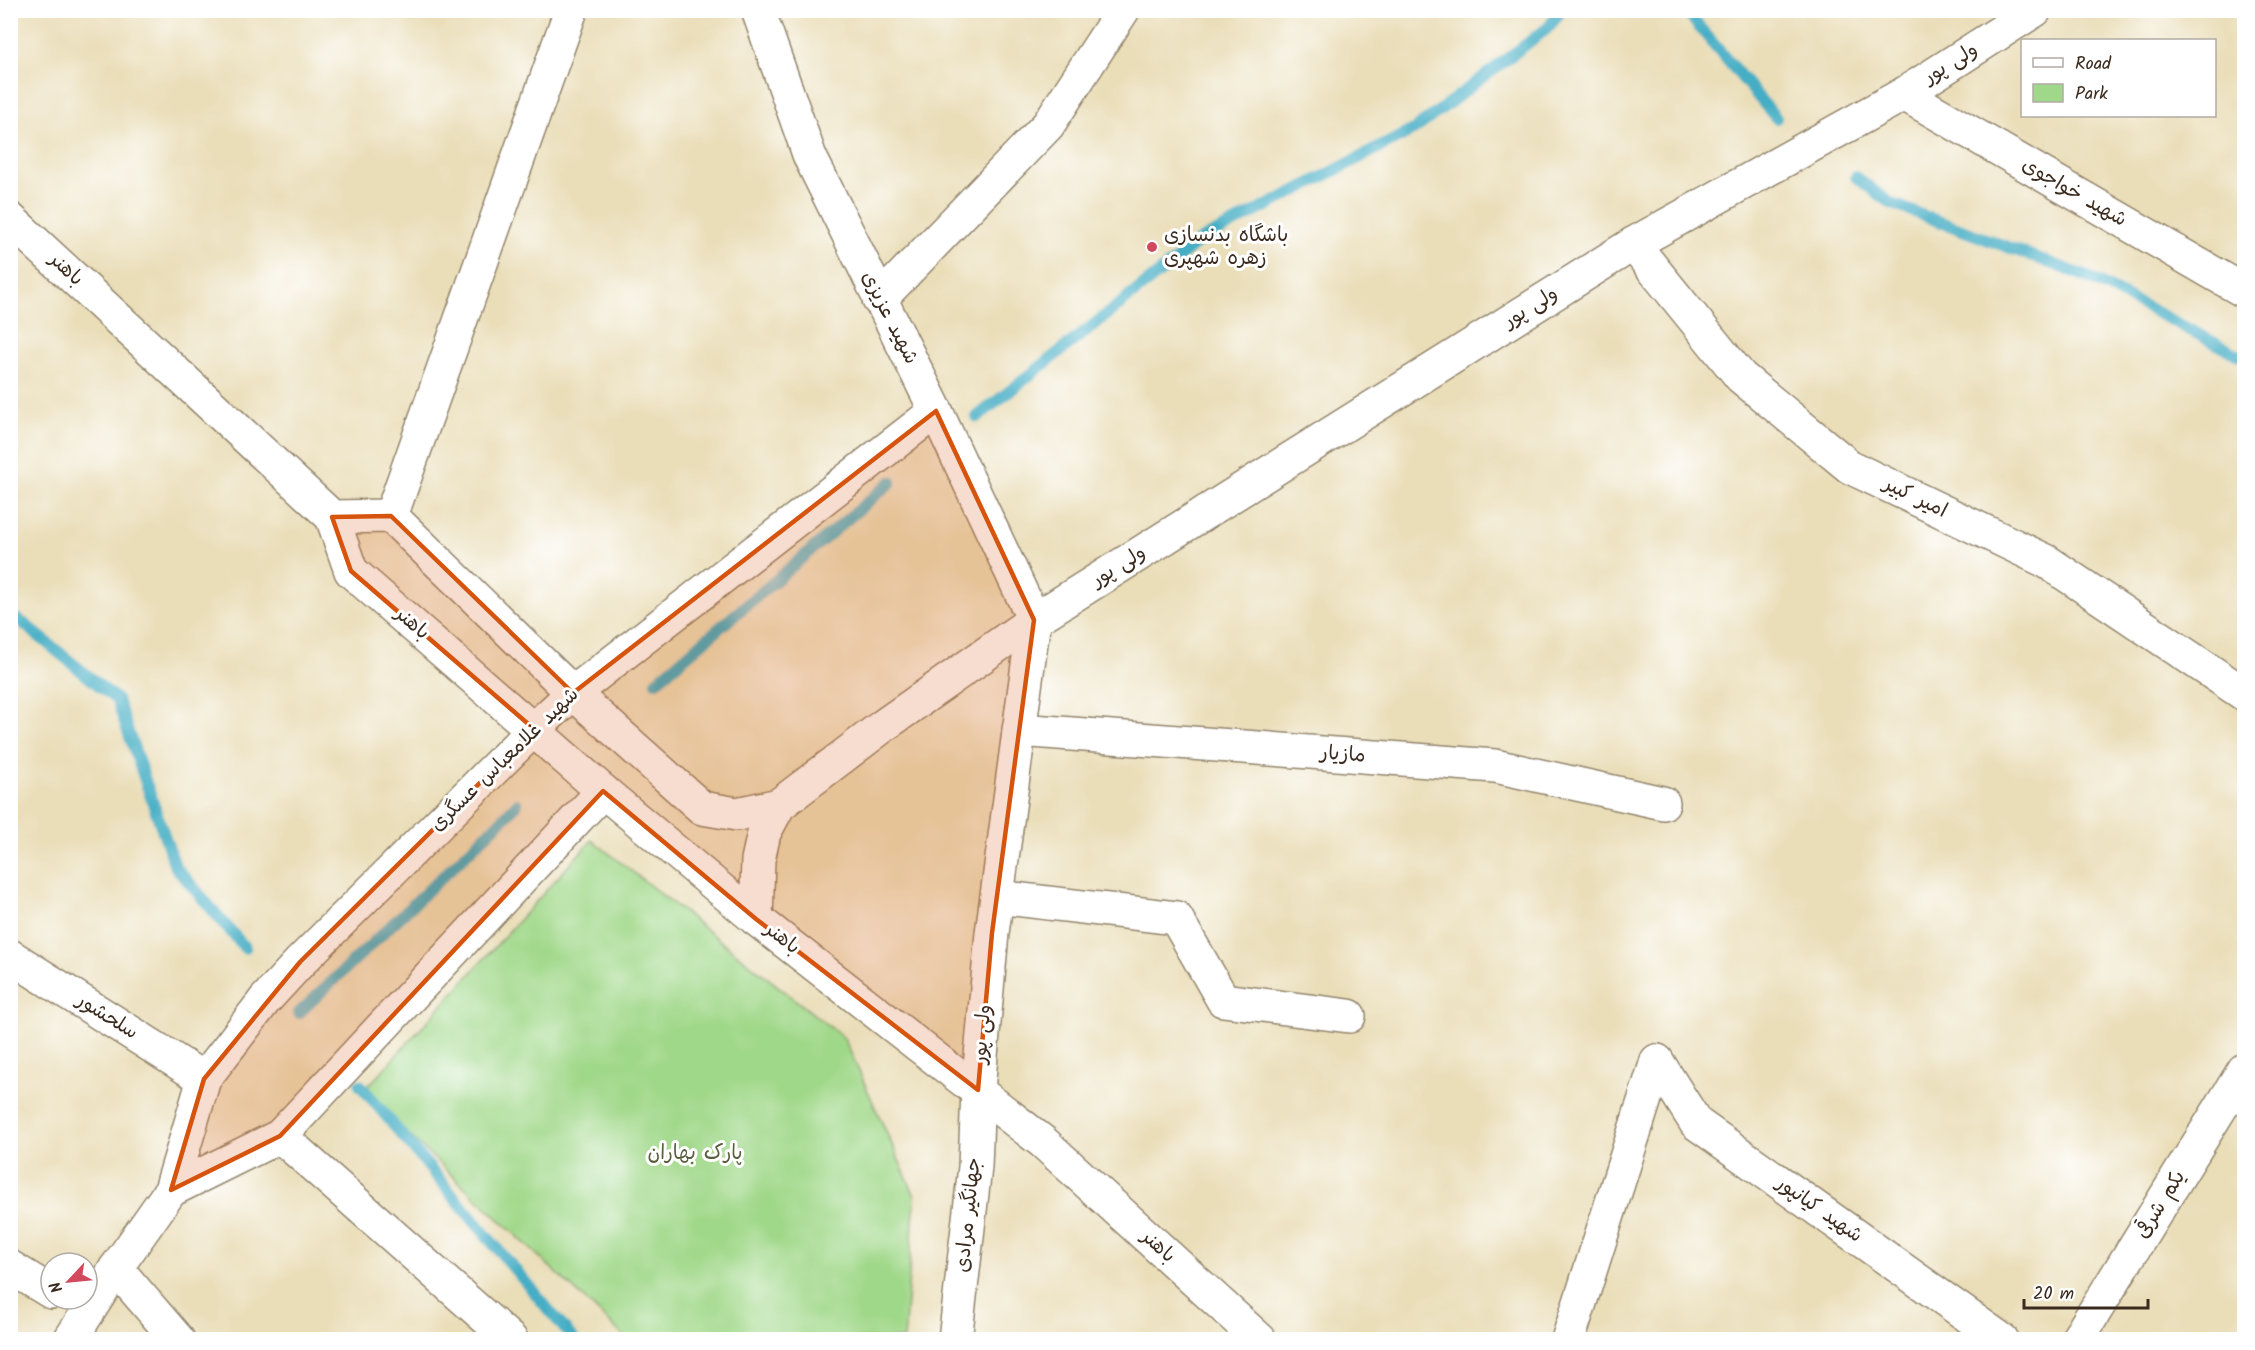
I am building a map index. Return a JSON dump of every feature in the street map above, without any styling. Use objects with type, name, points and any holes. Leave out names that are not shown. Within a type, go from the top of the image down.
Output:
[{"type":"street","points":[[391,516],[571,10]]},
{"type":"street","name":"شهید عزیزی","points":[[758,10],[810,157],[936,411],[1034,620]]},
{"type":"street","points":[[879,300],[1048,125],[1123,10]]},
{"type":"street","name":"ولی پور","points":[[756,919],[758,860],[764,833],[778,806],[883,726],[1034,620],[1633,244],[1904,94],[2036,10]]},
{"type":"street","name":"شهید خواجوی","points":[[1904,94],[2244,291]]},
{"type":"street","name":"باهنر","points":[[10,219],[332,517],[351,571],[603,791],[756,919],[1042,1142],[1260,1340]]},
{"type":"street","name":"امیر کبیر","points":[[1633,244],[1741,377],[1850,467],[2046,561],[2244,694]]},
{"type":"street","name":"شهید غلامعباس عسگری","points":[[72,1318],[116,1268],[171,1190],[204,1079],[265,1000],[300,962],[573,693],[936,411]]},
{"type":"street","points":[[332,517],[391,516],[573,693],[702,808],[737,814],[778,806]]},
{"type":"street","name":"ولی پور","points":[[978,1090],[997,897],[1034,620]]},
{"type":"street","name":"مازیار","points":[[1019,730],[1495,766],[1663,803]]},
{"type":"street","name":"شهید غلامعباس عسگری","points":[[171,1190],[280,1136],[603,791]]},
{"type":"street","points":[[997,897],[1176,918],[1223,1000],[1349,1016]]},
{"type":"street","name":"سلحشور","points":[[10,956],[204,1079]]},
{"type":"street","name":"شهید کیانپور","points":[[1568,1340],[1657,1061],[1696,1123],[2002,1340]]},
{"type":"street","name":"یکم شرقی","points":[[2077,1340],[2244,1070]]},
{"type":"street","name":"جهانگیر مرادی","points":[[955,1340],[975,1167],[978,1090]]},
{"type":"street","points":[[280,1136],[510,1340]]},
{"type":"street","points":[[10,1267],[39,1285]]},
{"type":"street","points":[[116,1268],[178,1340]]},
{"type":"highlighted area","points":[[936,411],[1034,620],[992,933],[978,1090],[756,919],[603,791],[280,1136],[171,1190],[204,1079],[300,962],[534,729],[351,571],[332,517],[391,516],[573,693]]},
{"type":"green space","name":"پارک بهاران","points":[[592,840],[844,1038],[915,1196],[904,1339],[627,1339],[363,1092]]},
{"type":"waterway","points":[[977,417],[1201,240],[1415,129],[1549,27],[1561,10]]},
{"type":"waterway","points":[[1685,10],[1776,118]]},
{"type":"waterway","points":[[1856,177],[1890,203],[2090,278],[2244,358]]},
{"type":"waterway","points":[[656,682],[891,482]]},
{"type":"waterway","points":[[10,615],[23,623],[117,700],[175,866],[245,948]]},
{"type":"waterway","points":[[299,1013],[517,804]]},
{"type":"waterway","points":[[360,1085],[574,1340]]},
{"type":"place","name":"باشگاه بدنسازی زهره شهپری","points":[[1152,247]]}]
